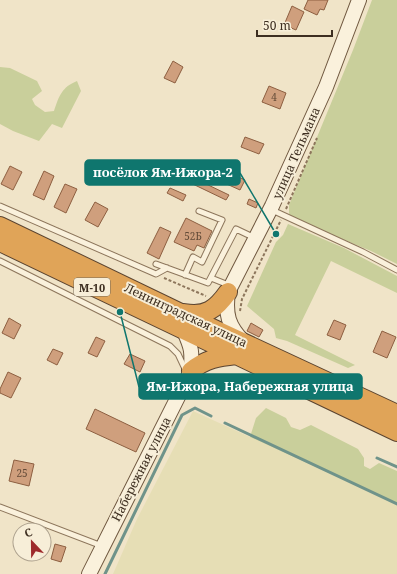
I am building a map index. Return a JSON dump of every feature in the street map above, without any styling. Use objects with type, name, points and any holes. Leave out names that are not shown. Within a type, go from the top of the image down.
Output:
[{"type":"highway","name":"Ленинградская улица","points":[[0,226],[180,312],[241,349],[371,411]]},
{"type":"highway","name":"Ленинградская улица","points":[[0,242],[184,331],[241,349]]},
{"type":"highway","points":[[180,312],[194,315],[208,312],[220,304],[230,289]]},
{"type":"highway","points":[[190,373],[206,361],[241,349]]},
{"type":"highway","name":"М-10","points":[[371,411],[397,414]]},
{"type":"highway","name":"М-10","points":[[371,411],[397,432]]},
{"type":"main road","name":"улица Тельмана","points":[[241,349],[228,320],[226,306],[230,289],[256,239],[277,212],[359,0]]},
{"type":"main road","points":[[184,331],[192,354],[190,373]]},
{"type":"main road","name":"Набережная улица","points":[[89,574],[190,373]]},
{"type":"lane","points":[[0,206],[156,274],[167,268]]},
{"type":"lane","points":[[185,275],[193,257],[202,262],[222,220],[199,211]]},
{"type":"lane","points":[[277,212],[363,252],[397,270]]},
{"type":"lane","points":[[156,264],[208,283],[236,229],[256,239]]},
{"type":"lane","points":[[0,261],[170,346],[178,354],[190,373]]},
{"type":"lane","points":[[211,278],[230,289]]},
{"type":"lane","points":[[0,507],[102,547]]},
{"type":"path","points":[[240,314],[242,299],[277,212]]},
{"type":"shaded area","points":[[193,411],[397,504],[397,574],[113,574],[137,519]]},
{"type":"green space","points":[[372,0],[397,0],[397,264],[371,251],[289,217],[289,205]]},
{"type":"green space","points":[[0,67],[10,68],[37,81],[42,91],[32,99],[35,105],[45,112],[54,111],[64,89],[77,81],[81,91],[62,128],[52,124],[39,141],[13,131],[0,124]]},
{"type":"green space","points":[[288,224],[344,248],[397,276],[397,293],[331,261],[295,335],[355,365],[348,368],[287,341],[276,338],[274,329],[247,306],[276,242],[283,235]]},
{"type":"green space","points":[[266,408],[286,418],[291,427],[300,430],[311,425],[358,449],[364,458],[364,466],[370,469],[379,463],[397,471],[397,504],[250,437],[256,418]]},
{"type":"building","points":[[308,0],[328,0],[324,10],[320,9],[317,15],[304,9]]},
{"type":"building","points":[[292,6],[304,12],[296,30],[284,25]]},
{"type":"building","points":[[173,61],[183,67],[175,83],[164,78]]},
{"type":"building","points":[[269,86],[286,93],[280,109],[262,102]]},
{"type":"building","points":[[245,137],[264,144],[259,154],[241,147]]},
{"type":"building","points":[[10,166],[22,172],[13,190],[1,184]]},
{"type":"building","points":[[177,170],[229,195],[226,200],[174,175]]},
{"type":"building","points":[[44,171],[54,176],[44,200],[33,195]]},
{"type":"building","points":[[225,171],[245,180],[240,190],[220,181]]},
{"type":"building","points":[[65,184],[77,189],[66,213],[54,207]]},
{"type":"building","points":[[170,188],[186,195],[183,201],[167,193]]},
{"type":"building","points":[[249,199],[258,203],[256,208],[247,204]]},
{"type":"building","points":[[95,202],[108,209],[98,227],[85,220]]},
{"type":"building","points":[[186,218],[212,231],[204,248],[197,245],[194,251],[174,242]]},
{"type":"building","points":[[160,227],[171,232],[159,259],[147,253]]},
{"type":"building","points":[[9,318],[21,325],[14,339],[2,333]]},
{"type":"building","points":[[334,320],[346,325],[340,340],[327,335]]},
{"type":"building","points":[[251,323],[263,330],[259,337],[247,331]]},
{"type":"building","points":[[382,331],[396,337],[387,358],[373,352]]},
{"type":"building","points":[[96,337],[105,341],[97,357],[88,353]]},
{"type":"building","points":[[53,349],[63,353],[57,365],[47,360]]},
{"type":"building","points":[[130,354],[145,361],[140,372],[124,364]]},
{"type":"building","points":[[8,372],[21,378],[11,398],[0,393],[0,389]]},
{"type":"building","points":[[95,409],[145,433],[136,452],[86,429]]},
{"type":"building","points":[[14,460],[34,464],[29,486],[9,481]]},
{"type":"building","points":[[55,544],[66,547],[61,562],[52,559]]},
{"type":"waterway","points":[[105,574],[182,415],[195,408],[211,416]]},
{"type":"waterway","points":[[225,423],[397,504]]},
{"type":"waterway","points":[[377,458],[397,467]]},
{"type":"place","name":"посёлок Ям-Ижора-2","points":[[276,234]]},
{"type":"place","name":"Ям-Ижора, Набережная улица","points":[[120,312]]}]
